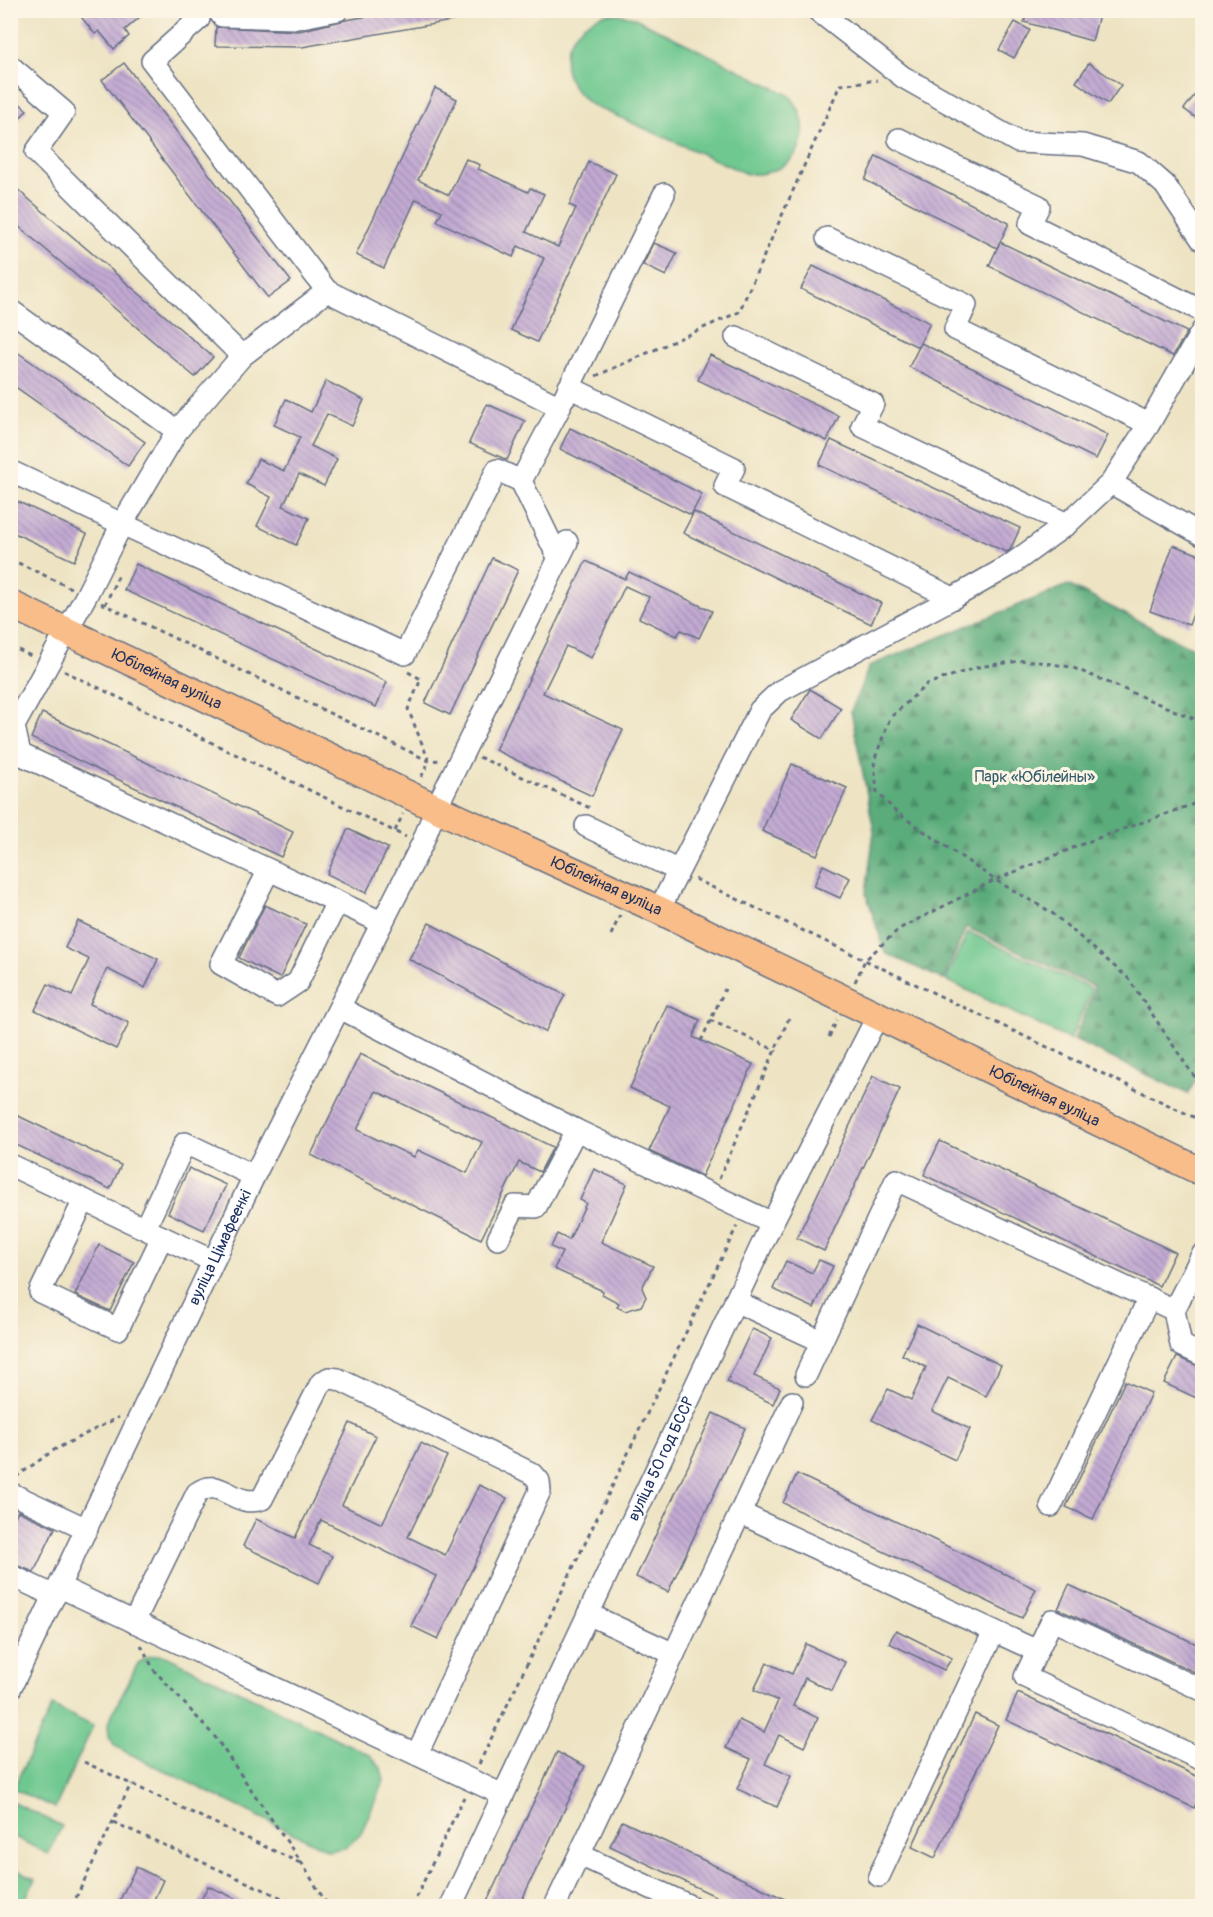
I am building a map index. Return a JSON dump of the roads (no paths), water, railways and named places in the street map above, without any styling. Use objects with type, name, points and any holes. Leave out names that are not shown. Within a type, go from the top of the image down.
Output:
[{"type":"main road","name":"Юбілейная вуліца","points":[[10,604],[436,808],[658,910],[1203,1172]]},
{"type":"street","points":[[192,10],[199,19],[152,61],[327,291],[560,407]]},
{"type":"street","points":[[218,10],[222,16],[297,18],[338,10]]},
{"type":"street","points":[[817,10],[903,77],[1018,142],[1083,145],[1139,162],[1165,185],[1203,240]]},
{"type":"street","points":[[10,66],[64,112],[36,152],[242,356]]},
{"type":"street","points":[[899,139],[1039,206],[1030,224],[1203,311]]},
{"type":"street","points":[[10,471],[405,654],[497,470],[521,481],[560,407],[664,194]]},
{"type":"street","points":[[827,238],[966,305],[955,329],[1149,424]]},
{"type":"street","points":[[327,291],[242,356],[177,431],[122,524],[67,631],[12,725],[20,754],[381,922]]},
{"type":"street","points":[[10,310],[177,431]]},
{"type":"street","points":[[658,910],[760,710],[780,691],[1009,566],[1067,524],[1111,483],[1149,424],[1203,331]]},
{"type":"street","points":[[736,337],[873,404],[862,426],[1067,524]]},
{"type":"street","points":[[569,387],[734,468],[725,486],[953,598]]},
{"type":"street","name":"вуліца Цімафеенкі","points":[[10,1689],[254,1176],[422,844],[460,757],[562,550],[521,481]]},
{"type":"street","points":[[1111,483],[1203,535]]},
{"type":"street","points":[[586,826],[677,870]]},
{"type":"street","points":[[269,870],[221,964],[277,996],[298,982],[337,902]]},
{"type":"street","points":[[340,1008],[530,1104],[576,1130],[772,1223]]},
{"type":"street","name":"вуліца 50 год БССР","points":[[451,1906],[772,1223],[878,1015]]},
{"type":"street","points":[[498,1239],[515,1206],[536,1207],[576,1130]]},
{"type":"street","points":[[84,1200],[40,1292],[118,1329],[185,1143],[254,1176]]},
{"type":"street","points":[[10,1165],[213,1261]]},
{"type":"street","points":[[806,1375],[896,1180],[1174,1310]]},
{"type":"street","points":[[1203,1256],[1195,1283],[1174,1310],[1181,1345],[1203,1355]]},
{"type":"street","points":[[1051,1506],[1149,1298]]},
{"type":"street","points":[[735,1301],[821,1341]]},
{"type":"street","points":[[131,1620],[197,1493],[204,1488],[214,1486],[246,1502],[262,1500],[321,1383],[329,1378],[338,1379],[533,1474],[539,1481],[540,1491],[417,1754]]},
{"type":"street","points":[[555,1906],[792,1402]]},
{"type":"street","points":[[11,1486],[87,1529]]},
{"type":"street","points":[[740,1513],[1037,1651]]},
{"type":"street","points":[[10,1575],[131,1620],[504,1795]]},
{"type":"street","points":[[588,1614],[674,1654]]},
{"type":"street","points":[[1203,1690],[1052,1620],[1025,1677],[1203,1760]]},
{"type":"street","points":[[879,1876],[994,1631]]},
{"type":"street","points":[[579,1855],[690,1906]]},
{"type":"park label","name":"Парк «Юбілейны»","points":[[1035,777]]}]
